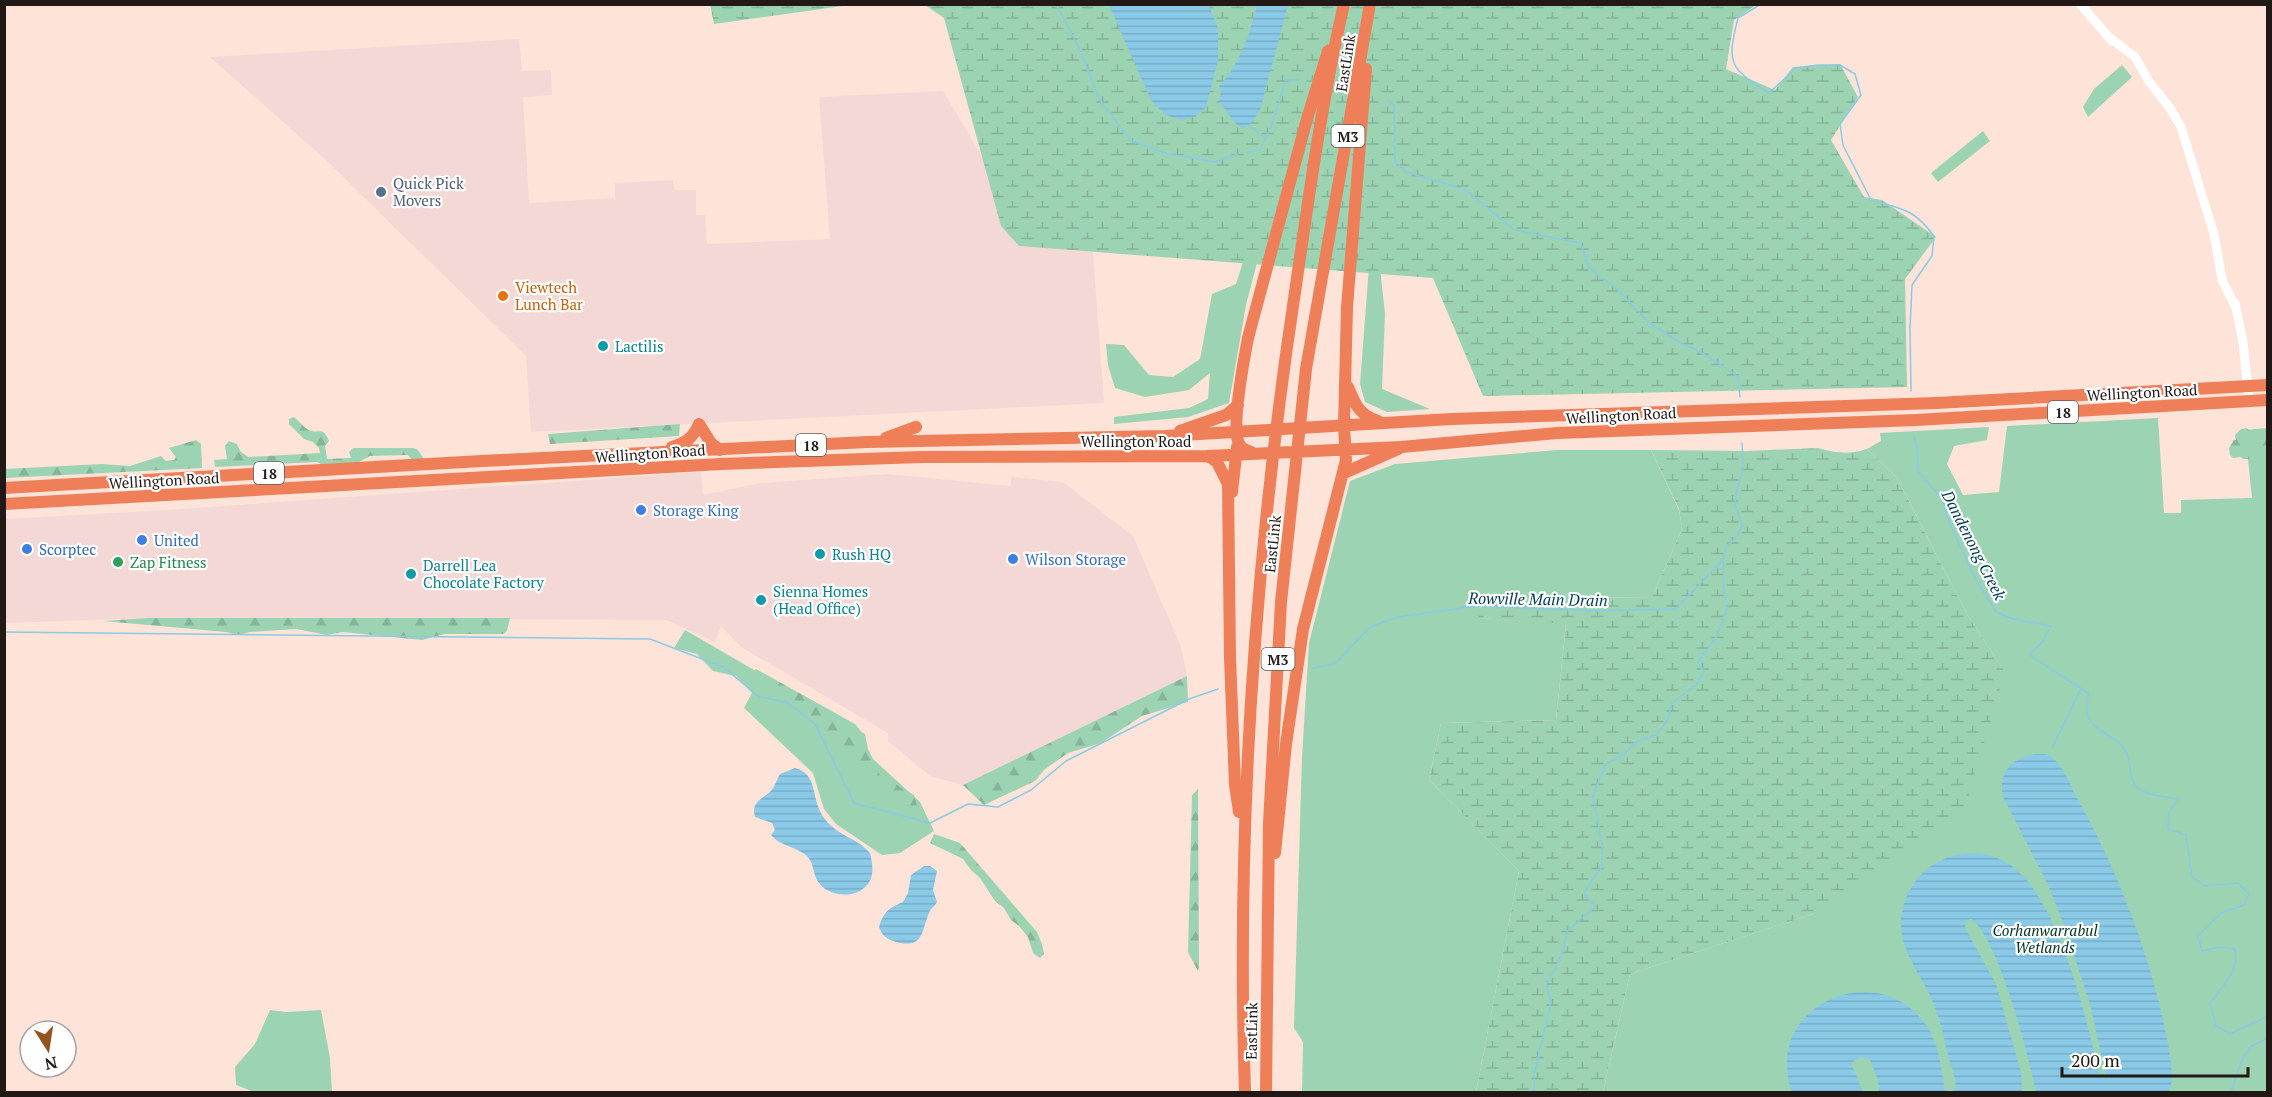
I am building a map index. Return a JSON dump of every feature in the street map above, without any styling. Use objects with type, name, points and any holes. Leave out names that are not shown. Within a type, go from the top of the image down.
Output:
[{"type":"highway","points":[[1269,883],[1277,838],[1286,744],[1303,629],[1327,530],[1344,473],[1347,307],[1370,8]]},
{"type":"highway","name":"EastLink","points":[[1266,1092],[1269,823],[1281,602],[1306,369],[1370,8]]},
{"type":"highway","points":[[1229,505],[1233,489],[1238,405],[1248,338],[1307,119],[1343,10]]},
{"type":"highway","name":"EastLink","points":[[1245,1092],[1244,840],[1257,609],[1274,438],[1305,223],[1343,10]]},
{"type":"highway","points":[[1345,380],[1360,412],[1366,417],[1384,423]]},
{"type":"highway","name":"Wellington Road","points":[[1345,437],[1384,423],[1645,412],[1876,406],[2268,385]]},
{"type":"highway","name":"Wellington Road","points":[[4,504],[701,465],[922,456],[1208,456],[1256,431],[1327,427],[1345,437],[1401,447],[1525,435],[1876,421],[2268,400]]},
{"type":"highway","points":[[1165,436],[1226,416],[1238,405]]},
{"type":"highway","points":[[1645,412],[1646,429]]},
{"type":"highway","points":[[657,452],[688,441],[699,424],[711,443],[720,450]]},
{"type":"highway","points":[[867,442],[884,439],[916,427]]},
{"type":"highway","name":"Wellington Road","points":[[4,488],[867,442],[1165,436],[1236,443]]},
{"type":"highway","points":[[1236,443],[1244,450],[1256,453],[1327,449],[1339,445],[1345,437]]},
{"type":"highway","points":[[922,440],[922,456]]},
{"type":"highway","points":[[1344,473],[1401,447]]},
{"type":"highway","points":[[700,451],[701,465]]},
{"type":"highway","points":[[1208,456],[1217,462],[1228,484],[1235,785],[1244,840]]},
{"type":"highway","points":[[210,476],[211,492]]},
{"type":"highway","points":[[166,479],[171,495]]},
{"type":"street","points":[[2080,4],[2109,37],[2121,55],[2130,62],[2137,73],[2150,83],[2170,108],[2181,127],[2214,234],[2222,280],[2236,308],[2243,342],[2249,401]]},
{"type":"shaded area","points":[[519,39],[522,71],[551,70],[552,95],[523,97],[529,203],[615,198],[615,183],[673,180],[674,190],[696,190],[696,215],[705,215],[707,244],[830,239],[819,97],[943,91],[984,160],[1001,226],[1019,246],[1093,252],[1104,403],[531,432],[526,356],[327,161],[210,57]]},
{"type":"shaded area","points":[[701,472],[703,495],[761,483],[887,474],[1010,486],[1012,477],[1063,482],[1133,536],[1181,647],[1187,676],[963,785],[930,776],[888,741],[888,733],[741,647],[721,626],[715,642],[666,620],[148,618],[5,623],[5,519],[168,510]]},
{"type":"green space","points":[[710,4],[850,4],[850,5],[714,24]]},
{"type":"green space","points":[[925,5],[1756,5],[1734,20],[1726,69],[1775,90],[1793,67],[1840,64],[1858,97],[1831,140],[1864,197],[1882,200],[1936,237],[1905,279],[1907,387],[1483,396],[1433,278],[1019,246],[1001,226],[944,18]]},
{"type":"green space","points":[[2122,65],[2132,77],[2088,117],[2083,107],[2094,89]]},
{"type":"green space","points":[[1983,131],[1990,141],[1938,182],[1931,173]]},
{"type":"green space","points":[[1276,158],[1283,163],[1246,305],[1229,403],[1188,417],[1114,424],[1114,417],[1189,408],[1208,399],[1210,373],[1189,390],[1145,397],[1115,388],[1108,365],[1106,344],[1124,345],[1149,375],[1173,377],[1200,359],[1212,294],[1236,284]]},
{"type":"green space","points":[[1378,249],[1385,314],[1382,389],[1430,409],[1387,412],[1365,402],[1360,384],[1370,254]]},
{"type":"green space","points":[[294,417],[307,429],[324,433],[329,441],[325,446],[327,459],[351,458],[349,452],[353,448],[413,448],[417,449],[424,459],[412,460],[408,455],[370,456],[357,463],[321,464],[317,462],[215,467],[214,460],[227,459],[225,446],[229,441],[237,444],[240,451],[248,457],[320,453],[319,448],[313,442],[304,439],[289,424],[289,419]]},
{"type":"green space","name":"Corhanwarrabul Wetlands","points":[[2158,418],[2164,513],[2181,513],[2181,500],[2252,498],[2245,430],[2267,428],[2267,1092],[1603,1092],[1630,974],[1813,914],[2005,672],[1968,616],[1897,478],[1867,449],[1881,441],[1880,433],[1989,427],[1987,440],[1954,446],[1947,464],[1963,495],[1999,492],[2007,426]]},
{"type":"green space","points":[[680,424],[679,436],[550,444],[548,434]]},
{"type":"green space","points":[[2246,428],[2260,438],[2267,439],[2267,447],[2265,451],[2254,452],[2250,440],[2249,459],[2233,458],[2229,448],[2236,440],[2235,435],[2241,429]]},
{"type":"green space","points":[[196,440],[201,444],[202,468],[5,478],[5,469],[102,464],[130,466],[161,456],[166,461],[174,460],[176,457],[169,448]]},
{"type":"green space","points":[[1818,448],[1842,453],[1867,449],[1897,478],[1968,616],[2005,672],[1965,808],[1813,914],[1630,974],[1603,1092],[1476,1092],[1519,871],[1429,780],[1441,723],[1556,720],[1566,624],[1478,618],[1480,599],[1652,597],[1682,529],[1679,509],[1651,450],[1747,451]]},
{"type":"green space","points":[[1557,450],[1651,450],[1679,510],[1682,529],[1652,597],[1480,599],[1479,618],[1566,623],[1556,720],[1441,723],[1429,780],[1519,871],[1476,1092],[1302,1092],[1303,1042],[1294,1028],[1302,757],[1309,643],[1350,481],[1395,464]]},
{"type":"green space","points":[[148,618],[510,618],[507,631],[503,634],[445,634],[422,640],[343,632],[327,635],[296,629],[238,635],[103,621]]},
{"type":"green space","points":[[685,630],[865,734],[873,759],[920,802],[934,831],[900,853],[882,855],[836,824],[824,809],[813,773],[744,708],[752,693],[736,676],[713,671],[697,654],[674,648]]},
{"type":"green space","points":[[756,669],[855,724],[860,730],[881,777],[886,775],[901,788],[914,795],[918,809],[917,819],[909,816],[901,804],[883,793],[875,777],[864,769],[853,756],[828,738],[816,721],[796,704],[776,693],[767,681],[753,676]]},
{"type":"green space","points":[[1187,676],[1188,702],[1142,716],[1101,743],[1068,753],[1045,769],[1035,781],[984,805],[963,785]]},
{"type":"green space","points":[[1198,789],[1198,971],[1188,952],[1192,795]]},
{"type":"green space","points":[[934,834],[960,843],[1037,932],[1044,954],[1040,958],[1033,953],[1028,937],[1011,920],[1004,908],[995,901],[980,878],[963,859],[930,843]]},
{"type":"green space","points":[[270,1010],[286,1012],[321,1010],[330,1058],[332,1092],[254,1092],[236,1085],[235,1067],[255,1044]]},
{"type":"water","points":[[1109,5],[1209,5],[1218,29],[1218,60],[1206,107],[1195,117],[1180,120],[1164,114],[1151,100]]},
{"type":"water","points":[[1257,5],[1288,5],[1260,110],[1253,121],[1244,128],[1236,124],[1219,102],[1221,92],[1219,86],[1238,58]]},
{"type":"water","points":[[2035,754],[2048,755],[2060,765],[2066,775],[2106,854],[2131,914],[2152,975],[2160,1007],[2171,1058],[2171,1086],[2169,1092],[2036,1092],[2027,1053],[2002,973],[1992,949],[1981,930],[1971,919],[1966,921],[1965,928],[1996,984],[2021,1072],[2022,1092],[1951,1092],[1954,1090],[1955,1079],[1942,1028],[1931,998],[1907,952],[1901,928],[1901,915],[1913,885],[1925,871],[1948,857],[1974,853],[1990,856],[2013,867],[2035,891],[2049,914],[2079,996],[2100,1075],[2106,1078],[2091,1008],[2066,930],[2048,885],[2003,797],[2005,774],[2013,763]]},
{"type":"water","points":[[795,768],[807,775],[811,781],[819,808],[827,822],[870,853],[872,877],[868,885],[858,892],[845,895],[824,888],[816,878],[809,858],[775,839],[771,835],[775,830],[772,823],[755,817],[754,808],[760,799],[771,791],[780,774]]},
{"type":"water","points":[[924,866],[930,866],[937,871],[933,890],[937,902],[917,941],[905,944],[890,940],[883,935],[879,927],[883,917],[891,908],[903,902],[908,893],[911,875]]},
{"type":"water","points":[[1856,992],[1882,994],[1907,1006],[1928,1028],[1938,1050],[1945,1090],[1951,1092],[1879,1092],[1878,1080],[1870,1060],[1860,1057],[1851,1063],[1863,1092],[1792,1092],[1787,1061],[1793,1035],[1809,1014],[1830,999]]},
{"type":"waterway","points":[[1056,4],[1082,54],[1099,99],[1131,141],[1168,154],[1216,162],[1237,154]]},
{"type":"waterway","name":"Dandenong Creek","points":[[1761,4],[1738,18],[1732,56],[1739,71],[1769,93],[1796,68],[1840,65],[1855,74],[1861,95],[1840,124],[1843,145],[1871,200],[1907,211],[1920,220],[1934,236],[1932,256],[1912,285],[1911,391]]},
{"type":"waterway","points":[[1247,152],[1260,150],[1271,127],[1286,80],[1299,80]]},
{"type":"waterway","points":[[1388,100],[1394,105],[1395,161],[1406,172],[1466,190],[1514,230],[1581,243],[1589,268],[1618,290],[1648,322],[1738,377],[1740,397]]},
{"type":"waterway","points":[[1249,125],[1265,138]]},
{"type":"waterway","name":"Dandenong Creek","points":[[1914,436],[1918,471],[1943,500],[1949,522],[1975,578],[1996,612],[2013,619],[2051,626],[2043,641],[2030,655],[2088,693],[2087,710],[2092,724],[2125,750],[2137,787],[2150,794],[2178,799],[2169,812],[2168,829],[2186,835],[2192,877],[2205,886],[2238,883],[2249,894],[2244,905],[2221,913],[2198,936],[2202,951],[2220,947],[2235,949],[2235,965],[2232,972],[2225,985],[2210,1003],[2216,1026],[2230,1034],[2268,1018]]},
{"type":"waterway","points":[[1535,1092],[1534,1074],[1551,1002],[1546,983],[1556,968],[1567,931],[1595,907],[1584,893],[1602,866],[1602,844],[1593,796],[1605,765],[1623,755],[1636,742],[1656,735],[1667,721],[1672,703],[1697,684],[1704,672],[1698,662],[1717,636],[1728,606],[1724,592],[1723,560],[1726,547],[1737,537],[1742,525],[1735,504],[1743,471],[1742,443]]},
{"type":"waterway","name":"Rowville Main Drain","points":[[1313,668],[1335,664],[1370,627],[1398,617],[1476,606],[1595,611],[1676,609],[1723,560]]},
{"type":"waterway","points":[[4,632],[650,639],[723,667],[758,696],[788,703],[815,724],[854,803],[930,823],[968,804],[998,807],[1031,790],[1066,761],[1189,699],[1218,689]]},
{"type":"waterway","points":[[2052,748],[2081,689]]},
{"type":"waterway","name":"Dandenong Creek","points":[[2231,1092],[2241,1062],[2250,1047],[2268,1038]]},
{"type":"place","name":"Quick Pick Movers","points":[[381,192]]},
{"type":"place","name":"Viewtech Lunch Bar","points":[[503,296]]},
{"type":"place","name":"Lactilis","points":[[603,346]]},
{"type":"place","name":"Storage King","points":[[641,510]]},
{"type":"place","name":"United","points":[[142,540]]},
{"type":"place","name":"Scorptec","points":[[27,549]]},
{"type":"place","name":"Rush HQ","points":[[820,554]]},
{"type":"place","name":"Wilson Storage","points":[[1013,559]]},
{"type":"place","name":"Zap Fitness","points":[[118,562]]},
{"type":"place","name":"Darrell Lea Chocolate Factory","points":[[411,574]]},
{"type":"place","name":"Sienna Homes (Head Office)","points":[[761,600]]}]
